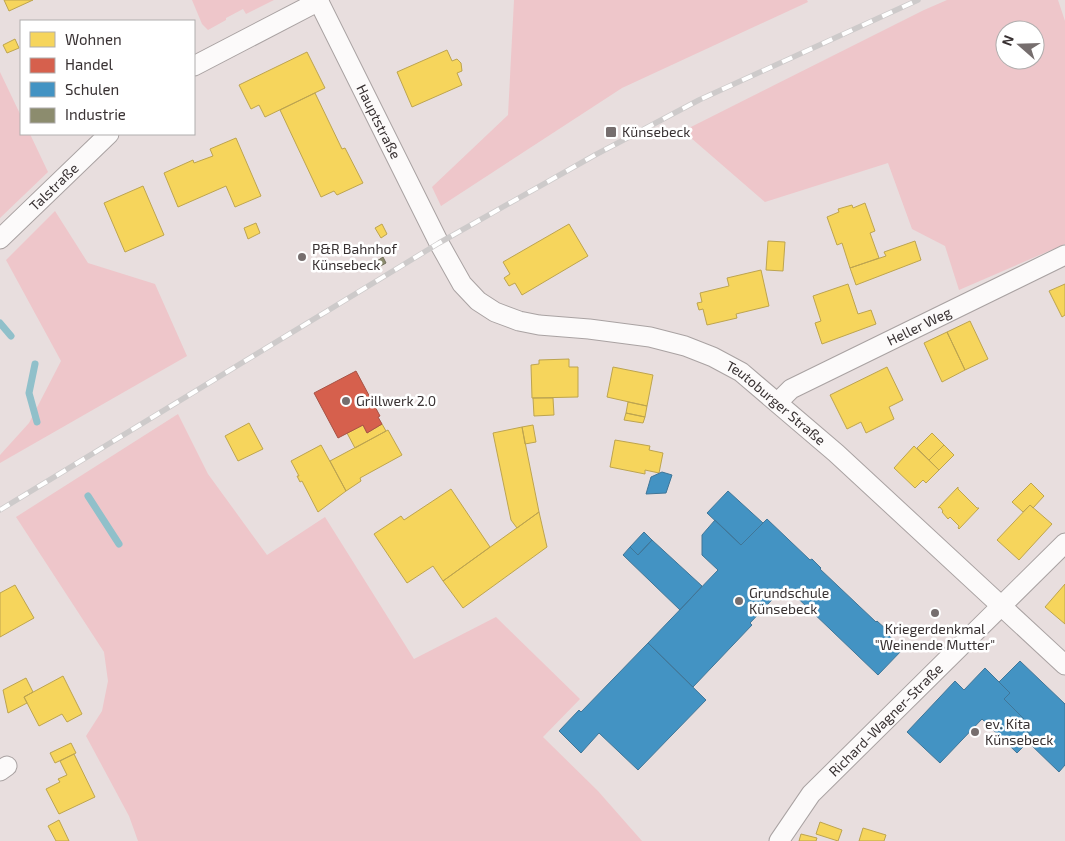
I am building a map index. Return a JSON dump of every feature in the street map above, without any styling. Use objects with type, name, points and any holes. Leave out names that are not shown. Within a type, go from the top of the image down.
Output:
[{"type":"street","points":[[195,65],[318,0]]},
{"type":"street","name":"Hauptstraße","points":[[318,0],[440,243]]},
{"type":"street","name":"Talstraße","points":[[0,239],[108,135]]},
{"type":"street","name":"Teutoburger Straße","points":[[440,243],[462,284],[478,301],[495,312],[519,321],[539,325],[650,337],[685,346],[713,357],[742,372],[836,453],[1065,665]]},
{"type":"street","name":"Heller Weg","points":[[778,402],[791,389],[1065,255]]},
{"type":"street","name":"Richard-Wagner-Straße","points":[[779,841],[811,794],[1065,543]]},
{"type":"shaded area","points":[[192,0],[274,0],[246,14],[243,9],[208,30],[202,24]]},
{"type":"shaded area","points":[[514,0],[807,0],[808,2],[622,88],[441,206],[432,187],[508,115]]},
{"type":"shaded area","points":[[947,0],[1058,0],[1065,21],[1065,244],[959,290],[945,246],[912,229],[888,163],[765,202],[683,131]]},
{"type":"shaded area","points":[[0,72],[20,114],[20,135],[30,135],[48,172],[0,218]]},
{"type":"shaded area","points":[[55,211],[88,263],[155,284],[187,356],[0,463],[0,455],[29,423],[61,361],[6,260]]},
{"type":"shaded area","points":[[178,414],[208,474],[267,555],[325,517],[414,659],[496,617],[580,699],[543,737],[598,791],[642,841],[138,841],[129,816],[86,736],[102,711],[108,681],[104,652],[16,517]]},
{"type":"building: Wohnen","points":[[4,0],[33,0],[9,11]]},
{"type":"building: Wohnen","points":[[15,39],[19,48],[7,53],[3,45]]},
{"type":"building: Wohnen","points":[[447,50],[452,61],[457,59],[461,63],[462,71],[457,73],[462,85],[412,107],[397,72]]},
{"type":"building: Wohnen","points":[[307,52],[325,88],[265,117],[259,105],[251,109],[239,85]]},
{"type":"building: Wohnen","points":[[315,93],[342,149],[345,148],[363,183],[337,195],[334,191],[321,197],[280,110]]},
{"type":"building: Wohnen","points":[[236,138],[261,196],[235,207],[226,186],[178,207],[164,173],[193,160],[194,163],[213,156],[210,149]]},
{"type":"building: Wohnen","points":[[143,186],[164,235],[125,252],[104,203]]},
{"type":"building: Wohnen","points":[[865,203],[875,231],[870,233],[879,258],[850,268],[842,243],[837,245],[827,217],[839,212],[838,209],[852,205],[853,208]]},
{"type":"building: Wohnen","points":[[256,223],[260,233],[248,239],[244,228]]},
{"type":"building: Wohnen","points":[[382,224],[387,234],[381,238],[375,228]]},
{"type":"building: Wohnen","points":[[569,224],[588,256],[522,295],[515,283],[509,286],[504,278],[510,274],[503,262]]},
{"type":"building: Wohnen","points":[[768,241],[785,242],[783,271],[766,270]]},
{"type":"building: Wohnen","points":[[915,241],[921,260],[856,285],[850,268],[886,256],[884,252]]},
{"type":"building: Wohnen","points":[[761,270],[769,306],[736,314],[737,318],[707,325],[703,309],[699,310],[697,303],[702,302],[700,293],[729,286],[727,278]]},
{"type":"building: Wohnen","points":[[848,284],[858,314],[871,310],[876,324],[822,344],[815,323],[821,321],[813,296]]},
{"type":"building: Wohnen","points":[[1065,284],[1065,315],[1062,317],[1049,291]]},
{"type":"building: Wohnen","points":[[970,321],[988,359],[965,370],[947,332]]},
{"type":"building: Wohnen","points":[[947,332],[965,370],[942,382],[924,343]]},
{"type":"building: Wohnen","points":[[569,359],[569,367],[578,367],[578,397],[532,398],[531,365],[539,364],[539,360]]},
{"type":"building: Wohnen","points":[[613,367],[653,375],[647,406],[607,397]]},
{"type":"building: Wohnen","points":[[887,367],[903,400],[889,407],[894,419],[866,433],[861,422],[847,429],[830,395]]},
{"type":"building: Wohnen","points":[[533,398],[553,398],[554,415],[534,416]]},
{"type":"building: Wohnen","points":[[628,402],[647,406],[645,417],[626,413]]},
{"type":"building: Wohnen","points":[[626,413],[645,417],[643,423],[624,420]]},
{"type":"building: Wohnen","points":[[249,423],[263,449],[238,461],[225,436]]},
{"type":"building: Wohnen","points":[[382,424],[386,431],[355,448],[347,433],[363,425],[367,433]]},
{"type":"building: Wohnen","points":[[533,425],[536,442],[525,444],[522,427]]},
{"type":"building: Wohnen","points":[[522,427],[539,512],[517,528],[511,520],[493,433]]},
{"type":"building: Wohnen","points":[[388,430],[402,455],[360,478],[361,481],[346,491],[330,461]]},
{"type":"building: Wohnen","points":[[932,433],[944,445],[929,460],[917,448]]},
{"type":"building: Wohnen","points":[[615,440],[650,446],[649,450],[663,453],[659,473],[645,470],[645,474],[610,467]]},
{"type":"building: Wohnen","points":[[321,445],[346,491],[318,512],[302,481],[300,482],[291,461]]},
{"type":"building: Wohnen","points":[[944,445],[954,455],[939,470],[929,460]]},
{"type":"building: Wohnen","points":[[914,446],[939,470],[926,483],[923,480],[915,488],[894,468]]},
{"type":"building: Wohnen","points":[[1031,483],[1044,496],[1033,508],[1030,505],[1023,512],[1012,502]]},
{"type":"building: Wohnen","points":[[958,487],[979,508],[959,529],[959,526],[950,517],[948,519],[940,507],[938,508]]},
{"type":"building: Wohnen","points":[[451,489],[490,547],[443,581],[433,566],[407,583],[374,534],[401,516],[404,520]]},
{"type":"building: Wohnen","points":[[1030,505],[1052,524],[1019,560],[997,540]]},
{"type":"building: Wohnen","points":[[539,512],[547,547],[463,608],[443,581]]},
{"type":"building: Wohnen","points":[[1065,584],[1065,624],[1045,607]]},
{"type":"building: Wohnen","points":[[15,585],[34,618],[0,637],[0,593]]},
{"type":"building: Wohnen","points":[[63,676],[82,714],[67,722],[62,714],[39,726],[24,697]]},
{"type":"building: Wohnen","points":[[26,678],[33,692],[24,697],[27,703],[8,713],[3,690]]},
{"type":"building: Wohnen","points":[[71,743],[76,753],[55,763],[50,753]]},
{"type":"building: Wohnen","points":[[74,754],[95,797],[59,814],[46,789],[60,782],[58,779],[67,775],[60,761]]},
{"type":"building: Wohnen","points":[[59,820],[69,841],[56,841],[48,826]]},
{"type":"building: Wohnen","points":[[820,822],[842,830],[838,841],[816,834]]},
{"type":"building: Wohnen","points":[[863,828],[886,835],[884,841],[859,841]]},
{"type":"building: Wohnen","points":[[801,834],[817,838],[816,841],[799,841]]},
{"type":"building: Handel","points":[[356,371],[380,416],[378,417],[382,424],[367,433],[363,425],[338,438],[314,393]]},
{"type":"building: Schulen","points":[[662,472],[672,475],[666,493],[646,494],[651,477]]},
{"type":"building: Schulen","points":[[728,491],[763,523],[741,545],[707,513]]},
{"type":"building: Schulen","points":[[767,519],[810,560],[812,559],[820,569],[876,622],[887,630],[885,632],[903,649],[878,675],[785,586],[750,623],[752,625],[693,687],[648,643],[718,570],[702,555],[702,535],[715,520],[741,545]]},
{"type":"building: Schulen","points":[[644,532],[652,540],[638,555],[630,547]]},
{"type":"building: Schulen","points":[[652,540],[702,586],[680,610],[623,555],[630,547],[638,555]]},
{"type":"building: Schulen","points":[[648,643],[706,700],[638,770],[599,733],[581,753],[559,731],[579,710],[581,712]]},
{"type":"building: Schulen","points":[[1020,661],[1065,704],[1065,765],[1059,772],[1028,742],[1033,737],[1019,724],[1024,719],[1004,699],[1010,693],[999,682]]},
{"type":"building: Schulen","points":[[985,668],[1010,693],[1004,699],[1024,719],[1019,724],[1033,737],[1017,753],[982,719],[940,763],[907,732],[955,681],[964,690]]},
{"type":"building: Industrie","points":[[383,257],[386,263],[377,268],[374,263]]},
{"type":"waterway","points":[[0,323],[11,336]]},
{"type":"waterway","points":[[35,364],[29,393],[37,422]]},
{"type":"waterway","points":[[88,496],[119,544]]},
{"type":"railway","points":[[0,510],[439,243],[595,155],[699,100],[918,0]]},
{"type":"place","name":"Künsebeck","points":[[611,132]]},
{"type":"place","name":"P&R Bahnhof Künsebeck","points":[[302,257]]},
{"type":"place","name":"Grillwerk 2.0","points":[[346,401]]},
{"type":"place","name":"Grundschule Künsebeck","points":[[739,601]]},
{"type":"place","name":"Kriegerdenkmal \"Weinende Mutter\"","points":[[935,613]]},
{"type":"place","name":"ev. Kita Künsebeck","points":[[975,732]]}]
